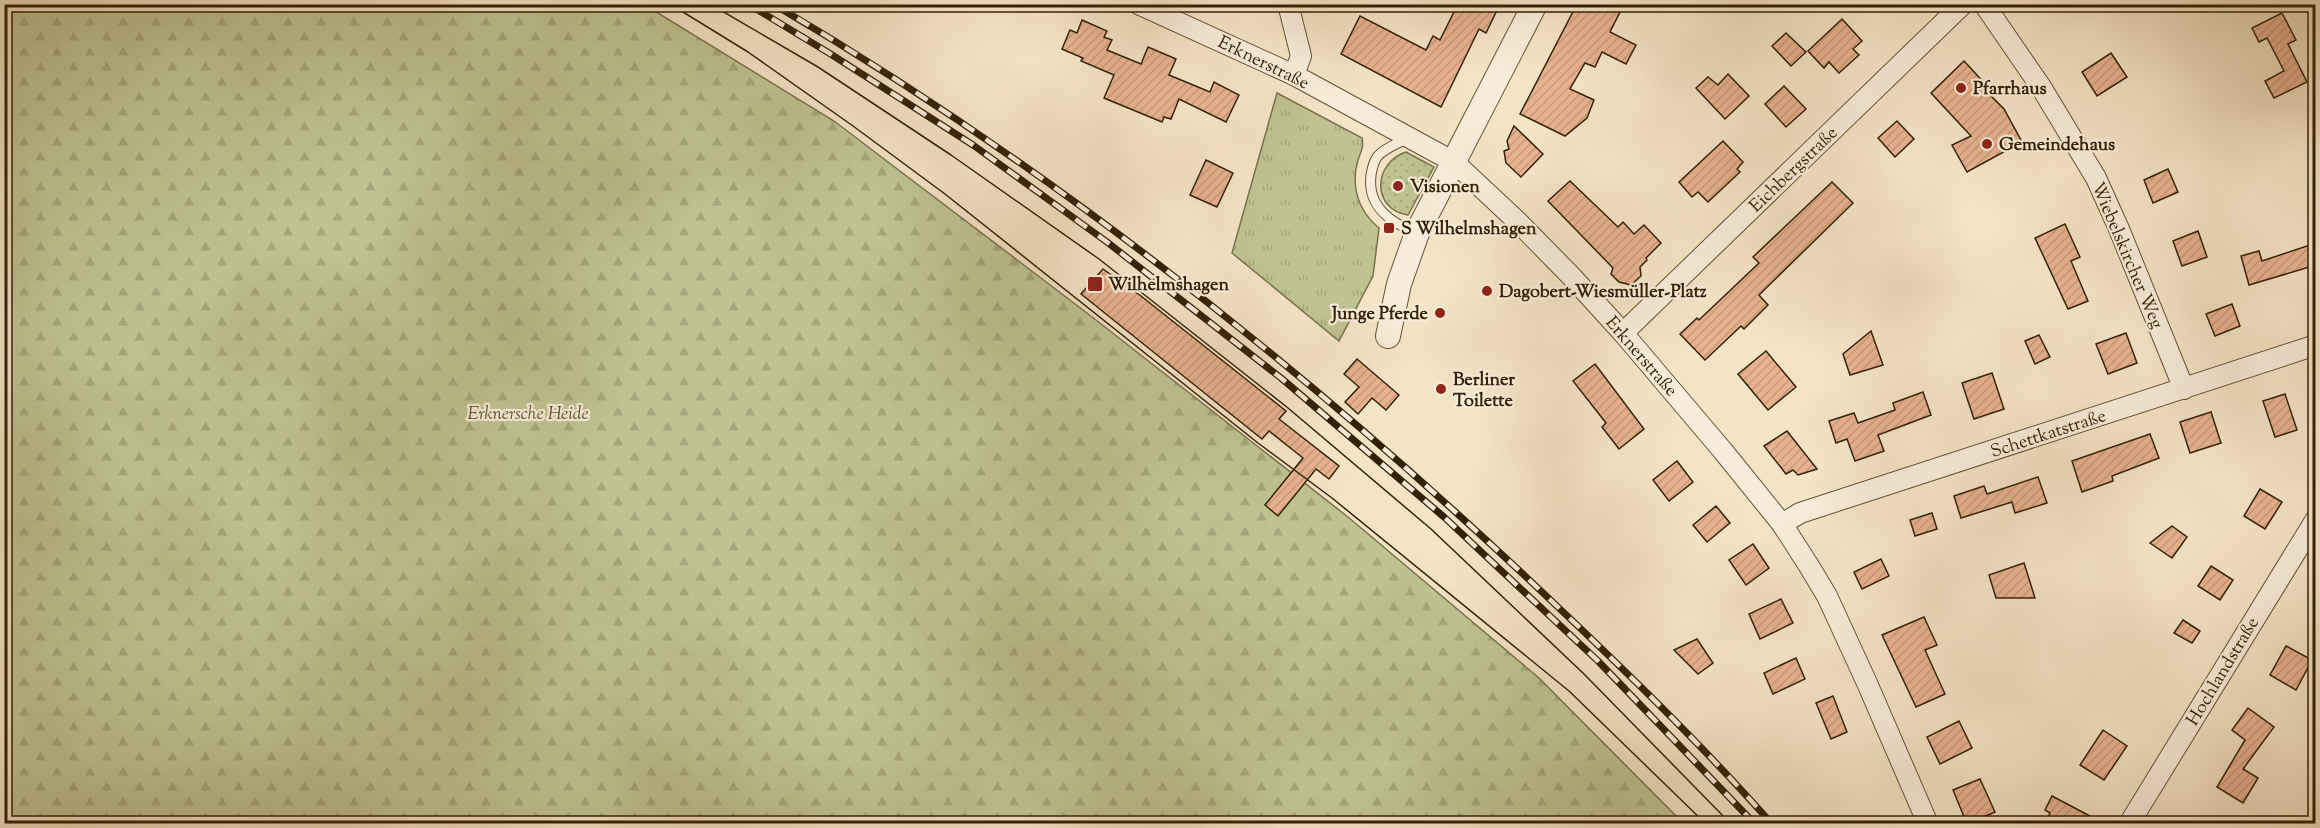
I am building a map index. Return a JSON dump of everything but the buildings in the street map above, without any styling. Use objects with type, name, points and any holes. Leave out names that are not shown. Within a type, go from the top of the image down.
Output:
[{"type":"street","name":"Erknerstraße","points":[[1138,4],[1294,75],[1454,162],[1517,221],[1623,333],[1782,524],[1827,596],[1928,824]]},
{"type":"street","points":[[1288,4],[1301,56],[1294,75]]},
{"type":"street","points":[[1388,336],[1399,284],[1417,233],[1534,4]]},
{"type":"street","name":"Eichbergstraße","points":[[1623,333],[1963,4]]},
{"type":"street","name":"Wiebelskircher Weg","points":[[1984,4],[2041,87],[2096,178],[2184,389]]},
{"type":"street","name":"Schettkatstraße","points":[[1782,524],[1800,513],[2316,345]]},
{"type":"street","name":"Hochlandstraße","points":[[2129,824],[2316,519]]},
{"type":"lane","points":[[1409,138],[1377,157],[1372,166],[1370,182],[1380,211],[1392,221],[1417,233]]},
{"type":"green space","name":"Erknersche Heide","points":[[5,4],[645,5],[834,121],[1087,313],[1348,517],[1539,678],[1683,823],[5,824]]},
{"type":"green space","points":[[1277,93],[1362,138],[1356,170],[1356,189],[1361,207],[1379,228],[1373,276],[1339,341],[1232,253]]},
{"type":"green space","points":[[1406,152],[1434,167],[1408,215],[1396,211],[1387,204],[1382,195],[1381,185],[1382,175],[1387,166]]},
{"type":"tram line","points":[[670,4],[748,52],[945,194],[1258,443],[1332,498],[1569,691],[1706,824]]},
{"type":"tram line","points":[[710,4],[818,67],[951,155],[1099,259],[1288,408],[1431,529],[1584,674],[1731,824]]},
{"type":"railway","points":[[748,4],[973,145],[1107,242],[1281,378],[1444,517],[1598,661],[1755,824]]},
{"type":"railway","points":[[773,4],[873,65],[972,130],[1069,198],[1257,342],[1348,418],[1524,575],[1682,728],[1772,824]]},
{"type":"place","name":"Pfarrhaus","points":[[1961,88]]},
{"type":"place","name":"Gemeindehaus","points":[[1987,144]]},
{"type":"place","name":"Visionen","points":[[1398,186]]},
{"type":"place","name":"S Wilhelmshagen","points":[[1389,228]]},
{"type":"place","name":"Wilhelmshagen","points":[[1095,284]]},
{"type":"place","name":"Dagobert-Wiesmüller-Platz","points":[[1487,291]]},
{"type":"place","name":"Junge Pferde","points":[[1440,313]]},
{"type":"place","name":"Berliner Toilette","points":[[1441,389]]}]
